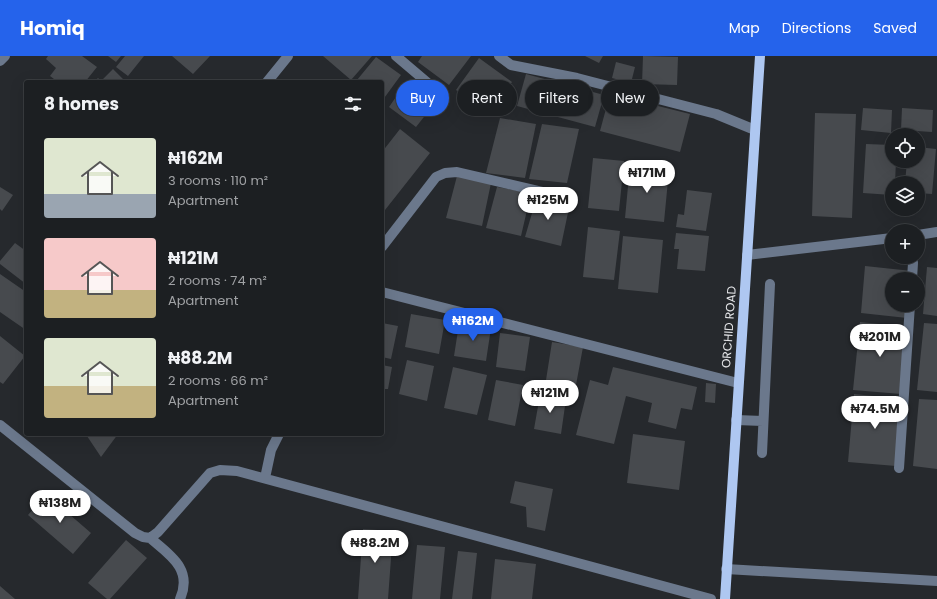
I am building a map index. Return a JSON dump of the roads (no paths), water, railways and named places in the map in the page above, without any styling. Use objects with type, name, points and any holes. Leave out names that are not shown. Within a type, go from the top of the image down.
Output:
[{"type":"main road","name":"ORCHID ROAD","points":[[725,599],[760,56]]},
{"type":"street","points":[[0,61],[5,56]]},
{"type":"street","points":[[269,80],[288,56]]},
{"type":"street","points":[[396,56],[424,80]]},
{"type":"street","points":[[499,56],[512,65],[577,78],[716,114],[755,130]]},
{"type":"street","points":[[384,244],[436,177],[445,173],[457,172],[556,195]]},
{"type":"street","points":[[925,234],[937,232]]},
{"type":"street","points":[[747,255],[885,239]]},
{"type":"street","points":[[762,453],[770,284]]},
{"type":"street","points":[[384,293],[738,383]]},
{"type":"street","points":[[899,468],[910,312]]},
{"type":"street","points":[[736,420],[763,421]]},
{"type":"street","points":[[0,425],[135,533],[143,537],[150,538],[171,555],[179,566],[184,578],[183,592],[180,599]]},
{"type":"street","points":[[265,478],[271,450],[278,436]]},
{"type":"street","points":[[150,538],[158,532],[210,473],[220,470],[237,471],[711,599]]},
{"type":"street","points":[[726,569],[937,581]]}]
